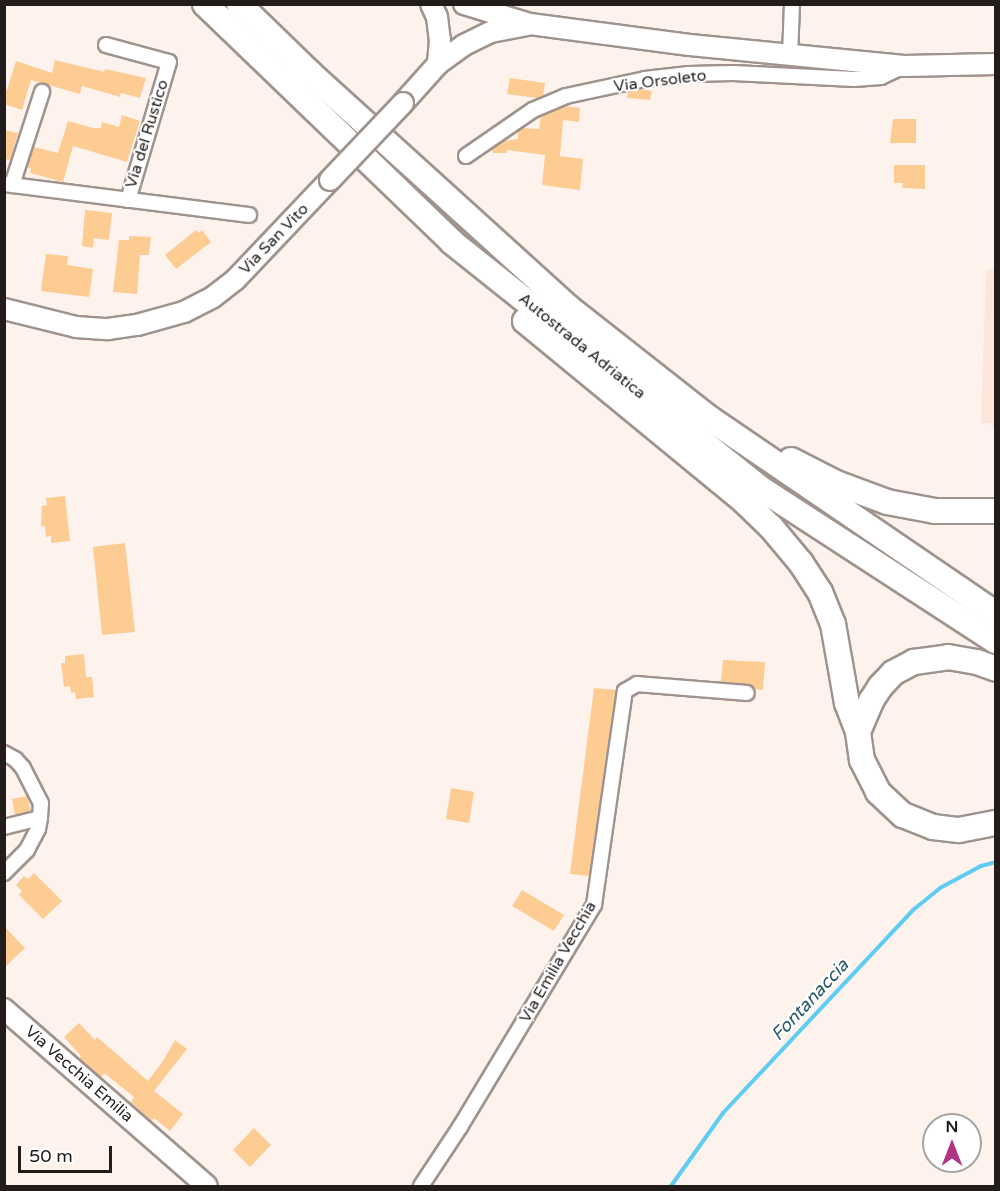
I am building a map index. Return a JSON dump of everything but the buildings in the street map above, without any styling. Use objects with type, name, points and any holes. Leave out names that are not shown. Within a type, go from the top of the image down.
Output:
[{"type":"highway","name":"Autostrada Adriatica","points":[[205,4],[452,242],[760,488],[996,641]]},
{"type":"highway","name":"Autostrada Adriatica","points":[[239,4],[311,74],[568,307],[709,418],[996,614]]},
{"type":"highway","points":[[452,242],[489,291],[745,502],[787,545],[811,577],[829,612],[839,649],[847,703],[858,732],[861,760],[878,792],[903,815],[933,827],[947,830],[996,823]]},
{"type":"highway","points":[[709,418],[836,483],[873,498],[935,511],[996,511]]},
{"type":"highway","points":[[858,732],[871,700],[880,687],[893,674],[914,662],[948,657],[977,662],[996,669]]},
{"type":"street","points":[[431,4],[440,40],[438,64]]},
{"type":"street","name":"Via Orsoleto","points":[[464,4],[530,24],[790,56],[904,66],[996,64]]},
{"type":"street","points":[[790,56],[792,4]]},
{"type":"street","name":"Via Orsoleto","points":[[438,64],[464,45],[491,32],[530,24]]},
{"type":"street","name":"Via del Rustico","points":[[106,45],[169,62],[128,200]]},
{"type":"street","name":"Via San Vito","points":[[4,309],[76,327],[108,329],[136,325],[184,312],[213,297],[235,280],[438,64]]},
{"type":"street","name":"Via Orsoleto","points":[[466,156],[533,110],[566,96],[645,79],[689,74],[733,73],[780,78],[854,79],[881,77],[904,66]]},
{"type":"street","name":"Via del Rustico","points":[[42,92],[8,185],[249,215]]},
{"type":"street","name":"Via Emilia Vecchia","points":[[421,1186],[460,1127],[594,905],[625,692],[637,684],[747,693]]},
{"type":"street","points":[[4,753],[15,759],[23,768],[41,803],[38,829],[27,850],[4,873]]},
{"type":"street","points":[[4,827],[40,818]]},
{"type":"street","name":"Via Vecchia Emilia","points":[[4,1009],[207,1186]]},
{"type":"shaded area","points":[[986,270],[995,270],[995,434],[991,423],[981,423]]},
{"type":"waterway","name":"Fontanaccia","points":[[671,1186],[723,1113],[913,910],[940,888],[981,866],[996,862]]}]
